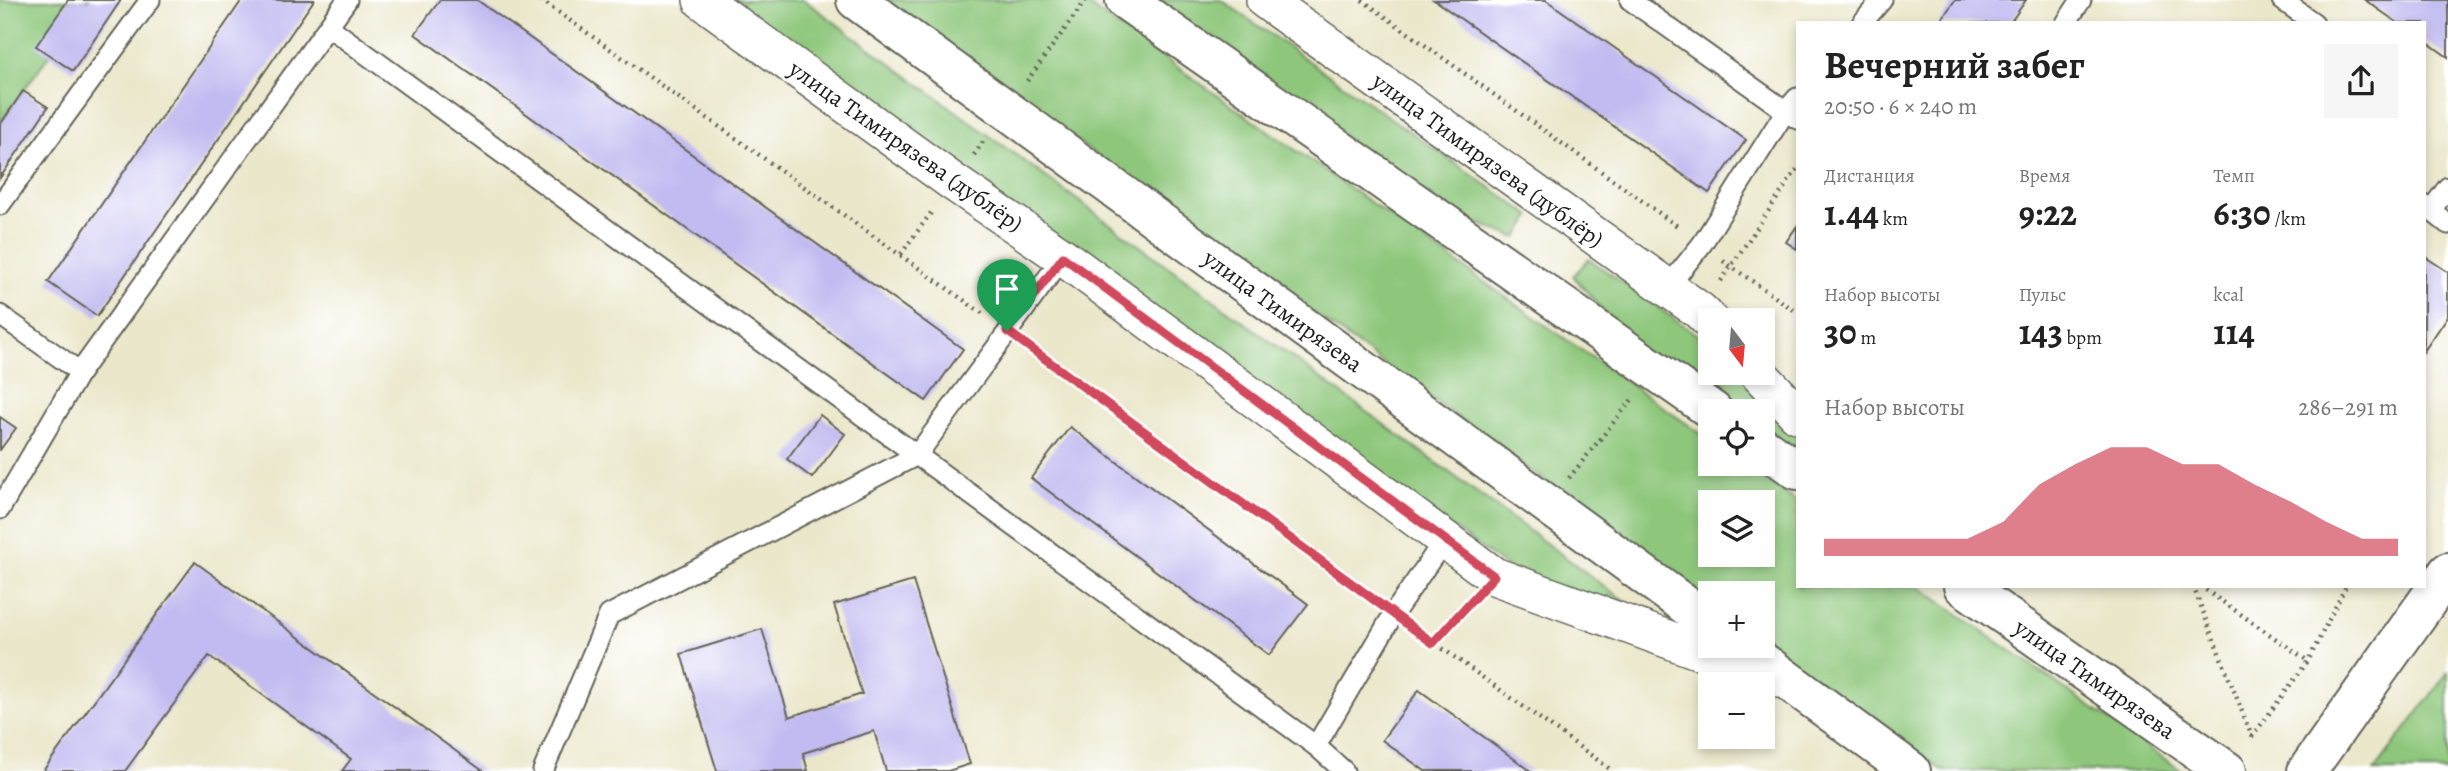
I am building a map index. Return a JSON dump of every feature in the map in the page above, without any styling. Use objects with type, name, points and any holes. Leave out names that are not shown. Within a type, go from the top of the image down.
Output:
[{"type":"main road","name":"улица Тимирязева","points":[[856,0],[1698,614]]},
{"type":"main road","points":[[1125,0],[1698,401]]},
{"type":"main road","points":[[1775,455],[1796,469]]},
{"type":"main road","points":[[2307,771],[2448,572]]},
{"type":"main road","name":"улица Тимирязева","points":[[1966,588],[2227,771]]},
{"type":"main road","points":[[1758,658],[1912,771]]},
{"type":"street","name":"улица Тимирязева (дублёр)","points":[[702,0],[953,183],[1063,257],[1494,576],[1796,686]]},
{"type":"street","name":"улица Тимирязева (дублёр)","points":[[1265,0],[1698,311]]},
{"type":"street","points":[[1769,385],[1796,413]]},
{"type":"lane","points":[[0,205],[150,0]]},
{"type":"lane","points":[[0,509],[80,372],[347,0]]},
{"type":"lane","points":[[1630,0],[1793,110],[1702,244],[1667,288]]},
{"type":"lane","points":[[1864,21],[1882,0]]},
{"type":"lane","points":[[2067,21],[2081,0]]},
{"type":"lane","points":[[2281,0],[2311,21]]},
{"type":"lane","points":[[328,27],[1316,746],[1344,771]]},
{"type":"lane","points":[[2448,187],[2428,208],[2448,224]]},
{"type":"lane","points":[[543,771],[609,615],[917,455],[1063,257]]},
{"type":"lane","points":[[0,315],[80,372]]},
{"type":"lane","points":[[1316,746],[1394,613],[1445,540]]},
{"type":"path","points":[[541,0],[1007,331],[1433,643],[1613,771]]},
{"type":"path","points":[[1362,0],[1796,311]]},
{"type":"path","points":[[1709,308],[1731,267],[1796,170]]},
{"type":"path","points":[[1547,504],[1655,371]]},
{"type":"path","points":[[1433,643],[1494,576]]},
{"type":"path","points":[[2194,588],[2252,737],[2308,661],[2345,588]]},
{"type":"path","points":[[2203,588],[2308,661]]},
{"type":"green space","points":[[0,0],[89,0],[0,123]]},
{"type":"green space","points":[[721,0],[804,0],[1678,640],[1551,599]]},
{"type":"green space","points":[[883,0],[1081,0],[1698,432],[1698,476],[1760,476],[1796,501],[1796,588],[1921,588],[2182,771],[1943,771],[1775,648],[1775,581],[1698,581],[1698,592]]},
{"type":"green space","points":[[1147,0],[1221,0],[1531,216],[1517,238],[1458,216]]},
{"type":"green space","points":[[1589,259],[1698,336],[1698,385],[1751,385],[1764,399],[1715,399],[1631,343],[1573,276]]},
{"type":"green space","points":[[1775,411],[1796,434],[1796,454],[1775,440]]},
{"type":"green space","points":[[2448,672],[2448,771],[2374,771]]},
{"type":"building","points":[[68,0],[121,0],[73,71],[36,46]]},
{"type":"building","points":[[242,0],[314,0],[97,316],[48,282]]},
{"type":"building","points":[[440,0],[477,0],[963,349],[926,401],[415,34]]},
{"type":"building","points":[[1434,0],[1546,0],[1746,140],[1709,193]]},
{"type":"building","points":[[1955,0],[2026,0],[2011,21],[1940,21]]},
{"type":"building","points":[[2365,0],[2448,0],[2448,57],[2426,41],[2426,21],[2395,21]]},
{"type":"building","points":[[23,91],[48,107],[0,178],[0,125]]},
{"type":"building","points":[[1796,227],[1796,248],[1786,242]]},
{"type":"building","points":[[2426,257],[2448,272],[2448,316],[2426,348]]},
{"type":"building","points":[[820,415],[845,434],[812,478],[787,459]]},
{"type":"building","points":[[0,417],[16,428],[0,450]]},
{"type":"building","points":[[1070,427],[1308,604],[1269,655],[1031,478]]},
{"type":"building","points":[[195,562],[483,771],[342,771],[351,759],[209,656],[125,771],[43,771]]},
{"type":"building","points":[[913,581],[970,764],[948,771],[886,771],[874,731],[803,753],[808,771],[717,771],[681,654],[762,629],[789,717],[862,694],[834,605]]},
{"type":"building","points":[[1419,690],[1531,771],[1425,771],[1382,740]]},
{"type":"route","points":[[1063,257],[1494,576],[1433,643],[1007,331],[1063,257]]}]
